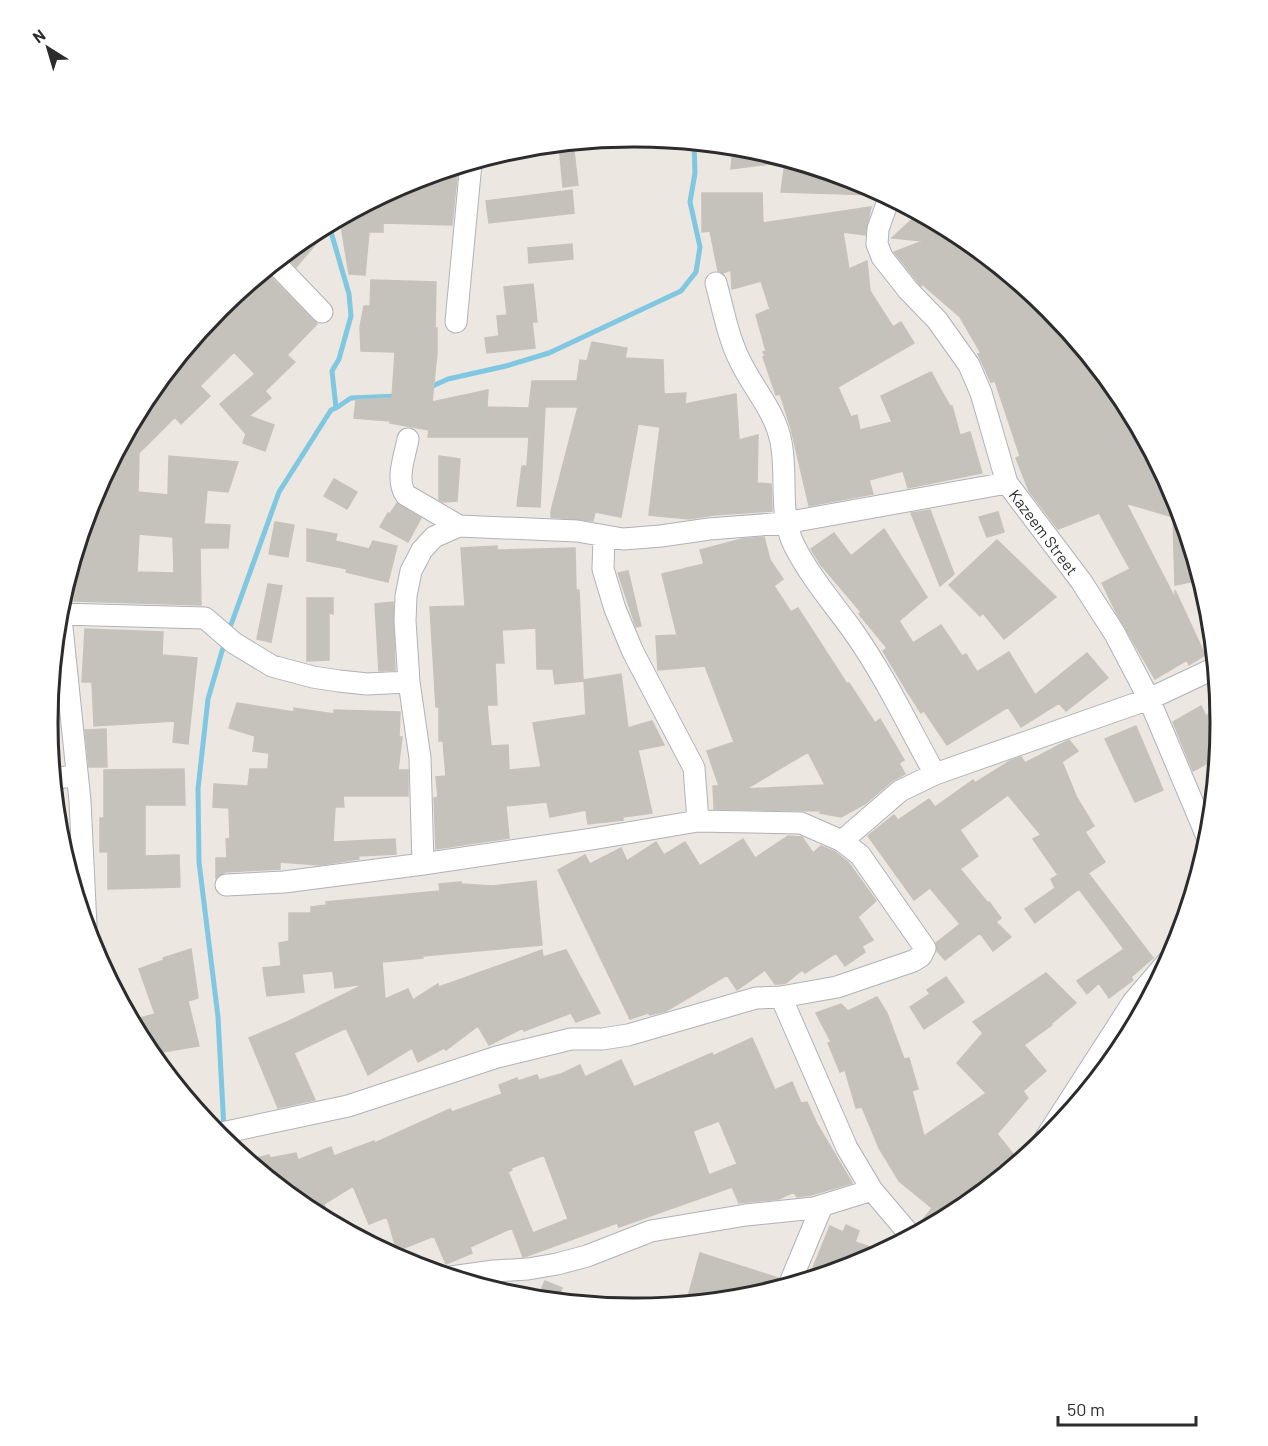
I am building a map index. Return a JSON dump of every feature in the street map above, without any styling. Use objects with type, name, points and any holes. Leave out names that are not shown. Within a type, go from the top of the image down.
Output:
[{"type":"street","points":[[456,322],[470,172]]},
{"type":"street","name":"Kazeem Street","points":[[886,206],[879,229],[878,244],[882,256],[909,290],[938,320],[969,365],[981,393],[1007,483],[1081,581],[1115,634],[1149,699],[1201,821]]},
{"type":"street","points":[[280,269],[321,312]]},
{"type":"street","points":[[716,283],[730,338],[740,362],[773,420],[781,441],[785,523],[794,546],[827,599],[853,631],[876,668],[934,774]]},
{"type":"street","points":[[408,439],[400,481],[401,489],[406,495],[459,526]]},
{"type":"street","points":[[423,864],[420,758],[409,682],[405,621],[406,596],[411,571],[422,550],[434,537],[459,526],[577,531],[623,539],[661,536],[709,529],[785,523],[1007,483]]},
{"type":"street","points":[[604,537],[603,569],[615,609],[633,652],[694,768],[698,821]]},
{"type":"street","points":[[70,611],[205,618],[234,643],[272,666],[313,677],[367,684],[409,682]]},
{"type":"street","points":[[64,645],[77,776],[84,891]]},
{"type":"street","points":[[842,841],[900,791],[934,774],[1149,699],[1207,672]]},
{"type":"street","points":[[61,778],[77,776]]},
{"type":"street","points":[[226,885],[284,882],[423,864],[698,821],[801,822],[842,841],[860,855],[925,948],[921,956],[913,961],[837,987],[780,997],[756,998],[628,1035],[602,1039],[571,1039],[497,1057],[348,1106],[230,1132]]},
{"type":"street","points":[[1075,1093],[1133,1002],[1144,989]]},
{"type":"street","points":[[780,997],[847,1148],[872,1190],[906,1230]]},
{"type":"street","points":[[470,1274],[557,1264],[587,1256],[651,1231],[746,1215],[822,1206],[872,1190]]},
{"type":"street","points":[[793,1276],[822,1206]]},
{"type":"building","points":[[574,151],[578,185],[563,187],[560,152]]},
{"type":"building","points":[[732,156],[769,164],[731,169]]},
{"type":"building","points":[[784,167],[862,195],[781,192]]},
{"type":"building","points":[[457,176],[452,225],[383,223],[383,232],[369,232],[365,275],[349,274],[341,228],[414,191]]},
{"type":"building","points":[[572,190],[574,213],[489,223],[486,201]]},
{"type":"building","points":[[702,193],[762,193],[763,223],[871,207],[865,235],[843,232],[849,269],[867,261],[870,291],[893,327],[901,322],[914,343],[838,387],[851,417],[857,415],[860,430],[892,422],[881,396],[931,372],[952,406],[960,435],[970,432],[982,473],[908,488],[903,471],[869,480],[873,494],[809,506],[791,428],[780,394],[776,395],[763,357],[765,356],[763,352],[766,351],[756,315],[770,309],[761,281],[732,289],[731,270],[723,273],[718,271],[710,231],[702,232]]},
{"type":"building","points":[[912,220],[954,244],[1013,290],[1041,316],[1091,373],[1113,403],[1132,435],[1166,503],[1171,516],[1126,503],[1175,598],[1175,590],[1205,655],[1189,665],[1187,660],[1155,679],[1117,614],[1102,583],[1130,569],[1099,513],[1058,529],[1029,491],[1016,458],[1020,456],[995,381],[991,382],[978,354],[981,353],[960,317],[922,284],[921,286],[894,252],[923,241],[892,238]]},
{"type":"building","points":[[318,242],[296,267],[291,261]]},
{"type":"building","points":[[572,244],[573,259],[529,263],[528,248]]},
{"type":"building","points":[[271,277],[317,324],[287,355],[295,362],[265,391],[271,398],[249,416],[274,425],[265,451],[243,443],[246,434],[220,404],[255,374],[234,352],[200,386],[210,396],[181,424],[175,417],[139,453],[138,492],[168,495],[169,456],[238,462],[228,492],[207,490],[204,524],[230,525],[228,548],[200,548],[201,605],[74,601],[78,574],[102,503],[118,468],[155,403],[201,344],[227,316]],"holes":[[[139,534],[173,537],[174,573],[137,572]]]},
{"type":"building","points":[[371,280],[436,282],[437,353],[432,402],[488,390],[487,407],[529,408],[532,381],[577,381],[580,360],[587,361],[592,342],[627,348],[625,358],[663,360],[664,394],[686,393],[685,404],[736,394],[739,440],[758,435],[757,483],[771,484],[772,511],[689,519],[649,515],[660,427],[638,424],[621,517],[595,512],[593,521],[551,517],[578,407],[545,407],[540,507],[517,506],[522,466],[527,466],[529,437],[428,437],[429,430],[390,423],[391,421],[354,418],[356,400],[392,398],[395,352],[361,351],[360,327],[364,306],[370,306]]},
{"type":"building","points":[[533,284],[537,322],[532,322],[535,348],[487,353],[485,338],[499,336],[497,316],[507,315],[504,287]]},
{"type":"building","points":[[439,456],[460,459],[457,501],[439,500]]},
{"type":"building","points":[[334,479],[357,492],[347,509],[324,496]]},
{"type":"building","points":[[397,503],[421,518],[408,542],[380,527]]},
{"type":"building","points":[[930,510],[954,574],[940,586],[911,513]]},
{"type":"building","points":[[998,512],[1004,532],[987,537],[979,517]]},
{"type":"building","points":[[275,522],[294,525],[288,557],[269,554]]},
{"type":"building","points":[[1173,522],[1192,582],[1175,585]]},
{"type":"building","points":[[307,529],[337,534],[335,541],[369,549],[373,541],[397,546],[388,582],[346,572],[347,569],[307,561]]},
{"type":"building","points":[[884,529],[927,597],[899,621],[913,643],[941,625],[962,656],[966,654],[977,672],[1009,652],[1035,695],[1087,653],[1108,678],[1066,711],[1059,703],[1021,727],[1008,707],[947,745],[924,711],[921,713],[907,691],[883,651],[887,648],[859,614],[861,612],[821,565],[811,549],[834,533],[851,556]]},
{"type":"building","points":[[764,537],[770,560],[783,579],[774,586],[791,612],[798,608],[875,723],[880,719],[904,760],[899,763],[905,774],[892,781],[865,804],[841,817],[820,813],[823,811],[714,809],[714,806],[719,803],[714,804],[713,786],[719,786],[707,751],[734,742],[705,666],[658,670],[656,636],[677,635],[662,574],[704,564],[700,550],[742,539]],"holes":[[[808,752],[825,785],[746,789]]]},
{"type":"building","points":[[997,540],[1056,597],[1004,639],[983,613],[980,616],[949,585]]},
{"type":"building","points":[[497,546],[497,550],[575,548],[583,681],[555,684],[553,669],[537,669],[536,628],[502,630],[504,663],[495,663],[497,705],[487,705],[491,746],[508,745],[509,770],[541,767],[533,723],[586,715],[584,680],[621,674],[628,728],[652,721],[664,745],[638,750],[652,813],[623,817],[623,820],[588,824],[586,810],[550,817],[547,802],[506,806],[509,838],[436,849],[434,798],[438,797],[436,777],[446,776],[443,741],[439,741],[439,707],[436,707],[430,607],[465,606],[461,548]]},
{"type":"building","points":[[628,571],[641,626],[636,627],[618,573]]},
{"type":"building","points":[[268,584],[282,586],[271,642],[257,639]]},
{"type":"building","points":[[307,598],[333,598],[333,614],[329,613],[329,660],[307,661]]},
{"type":"building","points":[[393,602],[395,670],[379,671],[375,604]]},
{"type":"building","points":[[85,629],[163,632],[162,655],[197,658],[188,744],[173,742],[175,721],[94,726],[92,682],[82,682]]},
{"type":"building","points":[[237,703],[294,712],[294,708],[334,714],[334,710],[400,712],[399,737],[402,737],[398,770],[408,770],[408,796],[343,796],[344,807],[335,807],[333,842],[395,839],[396,854],[358,856],[359,859],[320,865],[280,862],[280,869],[225,872],[216,878],[216,858],[227,858],[226,839],[230,838],[229,808],[213,807],[214,784],[248,786],[250,769],[268,769],[269,753],[253,751],[255,736],[229,728]]},
{"type":"building","points":[[1201,706],[1206,716],[1210,714],[1208,763],[1193,771],[1173,722]]},
{"type":"building","points":[[1136,726],[1163,790],[1135,802],[1105,739]]},
{"type":"building","points":[[106,729],[107,767],[89,767],[85,730]]},
{"type":"building","points":[[1069,740],[1078,751],[1062,762],[1077,798],[1094,826],[1085,832],[1105,862],[1088,873],[1153,958],[1131,977],[1133,980],[1109,998],[1099,983],[1087,994],[1077,981],[1124,949],[1079,889],[1035,923],[1025,909],[1055,888],[1051,879],[1058,875],[1033,839],[1041,835],[1008,795],[960,830],[978,856],[960,869],[1001,918],[996,922],[1011,937],[993,951],[980,933],[945,960],[937,951],[936,943],[960,924],[930,888],[914,900],[868,836],[894,815],[898,820],[929,799],[935,807],[973,780],[975,783],[1010,761],[1021,757],[1025,763]]},
{"type":"building","points":[[184,769],[185,805],[145,805],[145,856],[179,855],[180,887],[108,889],[108,852],[100,852],[100,818],[104,818],[104,770]]},
{"type":"building","points":[[788,836],[802,837],[813,853],[821,846],[835,852],[848,862],[876,901],[858,917],[873,940],[862,946],[865,952],[845,966],[836,953],[805,973],[802,970],[786,983],[780,984],[775,984],[765,970],[737,990],[727,975],[666,1011],[650,1015],[648,1013],[630,1019],[558,870],[585,855],[590,864],[621,848],[627,861],[656,842],[664,855],[685,842],[700,866],[743,839],[755,858]]},
{"type":"building","points":[[536,881],[542,945],[382,962],[385,999],[408,989],[413,1000],[438,984],[439,987],[542,950],[543,957],[566,950],[600,1013],[576,1022],[571,1013],[524,1031],[523,1028],[489,1045],[478,1026],[446,1050],[444,1048],[418,1062],[412,1048],[368,1075],[346,1028],[294,1053],[315,1100],[278,1108],[249,1038],[365,984],[335,988],[333,971],[302,974],[304,992],[267,996],[263,968],[281,966],[279,943],[289,941],[289,913],[311,913],[311,907],[327,905],[326,902],[440,891],[439,884],[461,882],[461,884],[493,886]]},
{"type":"building","points":[[191,949],[198,998],[188,1001],[199,1046],[162,1052],[140,1018],[155,1014],[139,969],[164,960],[163,958]]},
{"type":"building","points":[[1046,973],[1076,1003],[1052,1025],[1024,1045],[1046,1071],[1023,1091],[1028,1098],[997,1134],[1014,1155],[954,1202],[922,1221],[932,1208],[899,1181],[879,1148],[862,1107],[856,1108],[845,1070],[840,1072],[828,1043],[831,1042],[816,1013],[841,1004],[848,1011],[877,997],[887,1013],[904,1059],[909,1058],[918,1089],[912,1091],[924,1136],[986,1093],[957,1063],[983,1033],[973,1022]]},
{"type":"building","points":[[946,977],[964,1002],[924,1029],[910,1007],[930,994],[927,990]]},
{"type":"building","points":[[752,1038],[775,1090],[792,1082],[801,1103],[807,1102],[817,1124],[852,1183],[811,1195],[797,1197],[794,1192],[779,1199],[739,1203],[732,1187],[619,1227],[617,1223],[523,1257],[512,1228],[470,1247],[472,1253],[446,1264],[434,1236],[401,1249],[396,1247],[387,1217],[369,1224],[353,1186],[324,1204],[325,1209],[257,1158],[296,1153],[298,1160],[331,1147],[334,1156],[374,1141],[375,1143],[450,1109],[452,1112],[502,1094],[499,1085],[517,1078],[518,1081],[537,1075],[539,1080],[561,1074],[580,1065],[585,1077],[621,1060],[634,1087],[712,1053],[713,1056]],"holes":[[[719,1121],[737,1164],[709,1175],[693,1131]],[[544,1155],[568,1219],[533,1233],[508,1172],[512,1170],[511,1168]]]},
{"type":"building","points":[[846,1225],[859,1231],[855,1242],[871,1247],[812,1270],[830,1226],[843,1232]]},
{"type":"building","points":[[700,1253],[778,1278],[778,1280],[746,1287],[688,1296]]},
{"type":"building","points":[[545,1281],[562,1288],[560,1294],[541,1291]]},
{"type":"waterway","points":[[428,388],[448,379],[506,366],[549,353],[681,291],[696,272],[700,247],[690,202],[695,173],[694,151]]},
{"type":"waterway","points":[[228,633],[279,492],[331,410],[336,408],[332,371],[339,359],[351,316],[349,294],[331,234]]},
{"type":"waterway","points":[[336,408],[351,398],[399,396]]},
{"type":"waterway","points":[[224,1127],[218,1017],[199,862],[198,789],[208,699],[225,641]]}]
